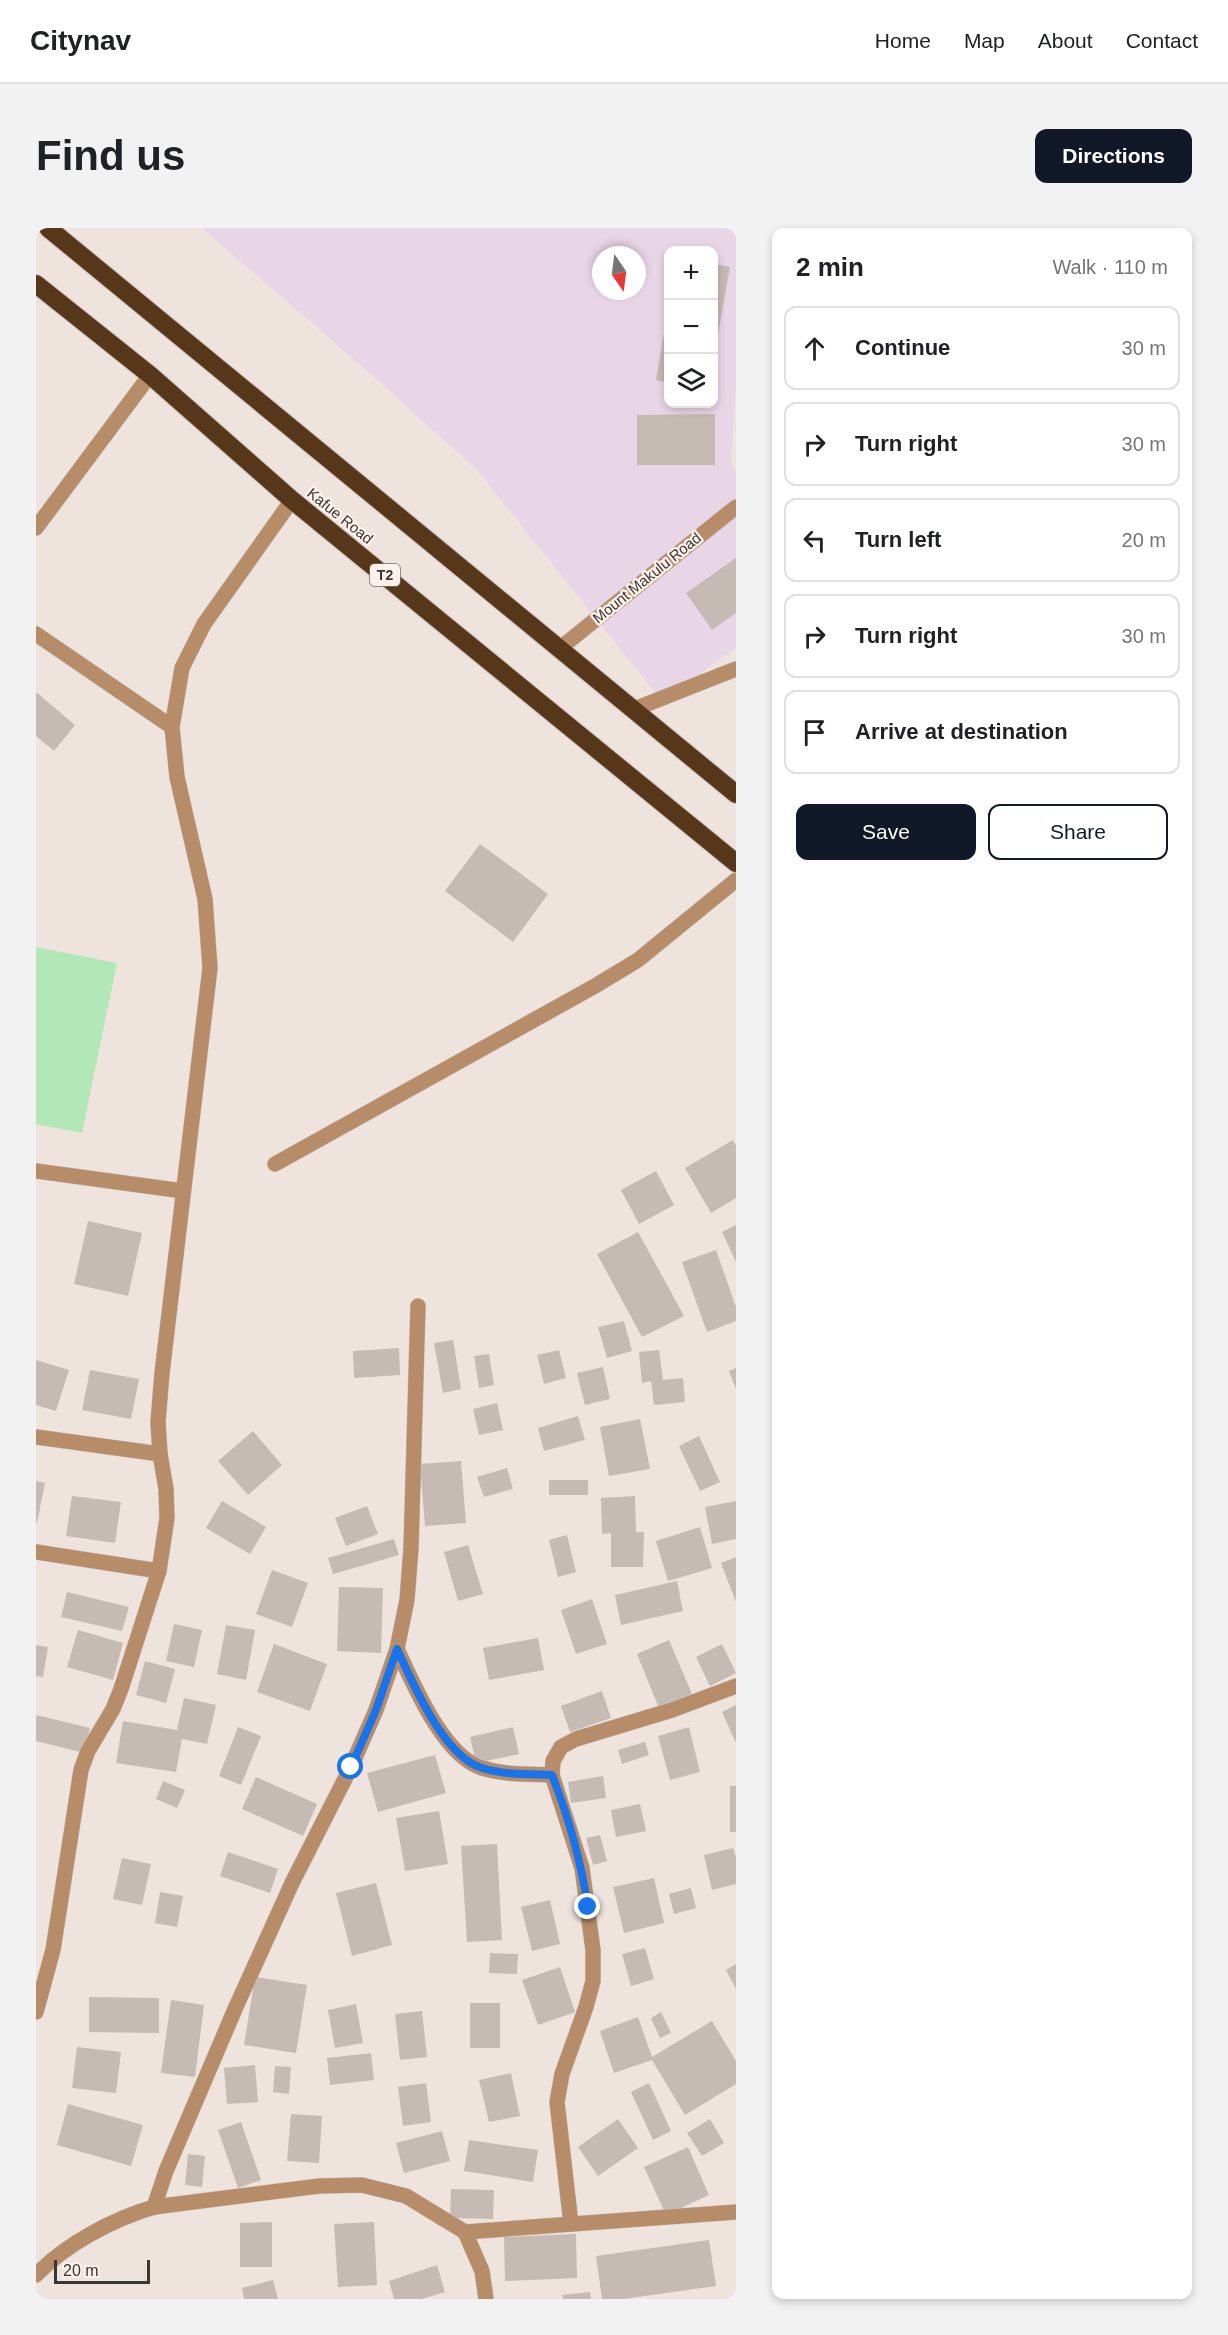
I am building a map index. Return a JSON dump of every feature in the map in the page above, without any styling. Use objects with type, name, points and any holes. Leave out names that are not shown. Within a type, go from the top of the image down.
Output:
[{"type":"highway","points":[[48,228],[736,794]]},
{"type":"highway","name":"Kafue Road","points":[[36,284],[150,375],[292,500],[736,863]]},
{"type":"street","points":[[36,528],[150,375]]},
{"type":"street","points":[[36,2012],[53,1950],[81,1770],[88,1751],[122,1689],[159,1571],[166,1518],[166,1489],[160,1454],[158,1422],[210,968],[205,899],[177,777],[172,727],[182,668],[204,624],[292,500]]},
{"type":"street","name":"Mount Makulu Road","points":[[559,649],[736,507]]},
{"type":"street","points":[[36,634],[172,727]]},
{"type":"street","points":[[632,710],[736,669]]},
{"type":"street","points":[[275,1164],[638,960],[736,880]]},
{"type":"street","points":[[36,1171],[183,1191]]},
{"type":"street","points":[[154,2207],[166,2171],[235,2008],[292,1883],[351,1767],[376,1710],[397,1649],[408,1600],[418,1306]]},
{"type":"street","points":[[36,1437],[160,1454]]},
{"type":"street","points":[[36,1552],[159,1571]]},
{"type":"street","points":[[397,1649],[421,1699],[438,1727],[458,1753],[480,1767],[504,1773],[552,1775]]},
{"type":"street","points":[[571,2224],[557,2102],[562,2074],[593,1982],[593,1950],[582,1868],[552,1775],[553,1761],[561,1747],[576,1739],[672,1710],[736,1686]]},
{"type":"street","points":[[36,2275],[45,2266],[96,2231],[128,2215],[154,2207],[320,2186],[362,2185],[406,2196],[465,2232],[482,2271],[486,2299]]},
{"type":"street","points":[[465,2232],[736,2212]]},
{"type":"shaded area","points":[[202,228],[736,228],[736,383],[731,462],[736,471],[736,648],[662,701],[476,469]]},
{"type":"green space","points":[[36,947],[117,963],[82,1133],[36,1124]]},
{"type":"building","points":[[718,265],[730,267],[718,335]]},
{"type":"building","points":[[664,333],[664,382],[656,380]]},
{"type":"building","points":[[715,414],[715,465],[637,465],[637,415]]},
{"type":"building","points":[[736,558],[736,613],[712,630],[686,593]]},
{"type":"building","points":[[36,692],[75,725],[54,751],[36,736]]},
{"type":"building","points":[[480,844],[548,894],[513,942],[445,891]]},
{"type":"building","points":[[733,1140],[736,1146],[736,1198],[711,1213],[685,1168]]},
{"type":"building","points":[[656,1171],[674,1205],[639,1224],[621,1190]]},
{"type":"building","points":[[88,1221],[142,1233],[128,1296],[74,1284]]},
{"type":"building","points":[[736,1225],[736,1262],[722,1232]]},
{"type":"building","points":[[638,1232],[684,1316],[642,1337],[597,1254]]},
{"type":"building","points":[[716,1250],[736,1307],[736,1321],[707,1332],[682,1262]]},
{"type":"building","points":[[624,1321],[632,1351],[607,1358],[598,1327]]},
{"type":"building","points":[[453,1340],[461,1389],[443,1393],[434,1343]]},
{"type":"building","points":[[399,1348],[400,1375],[354,1378],[353,1351]]},
{"type":"building","points":[[559,1350],[566,1378],[544,1384],[537,1355]]},
{"type":"building","points":[[659,1350],[663,1380],[683,1378],[685,1402],[654,1405],[651,1381],[642,1383],[639,1352]]},
{"type":"building","points":[[489,1354],[494,1385],[479,1388],[474,1356]]},
{"type":"building","points":[[36,1360],[69,1370],[56,1411],[36,1405]]},
{"type":"building","points":[[603,1367],[610,1399],[585,1405],[577,1373]]},
{"type":"building","points":[[736,1368],[736,1389],[729,1371]]},
{"type":"building","points":[[90,1370],[139,1379],[131,1419],[82,1410]]},
{"type":"building","points":[[497,1403],[503,1430],[479,1435],[473,1409]]},
{"type":"building","points":[[578,1416],[585,1440],[544,1451],[538,1428]]},
{"type":"building","points":[[640,1419],[650,1469],[609,1476],[600,1427]]},
{"type":"building","points":[[253,1431],[282,1465],[248,1495],[218,1461]]},
{"type":"building","points":[[699,1436],[720,1482],[700,1491],[679,1446]]},
{"type":"building","points":[[461,1461],[466,1523],[425,1526],[420,1464]]},
{"type":"building","points":[[507,1468],[513,1489],[484,1497],[477,1477]]},
{"type":"building","points":[[549,1480],[588,1480],[588,1495],[549,1495]]},
{"type":"building","points":[[36,1481],[45,1483],[37,1523],[36,1523]]},
{"type":"building","points":[[72,1496],[121,1502],[115,1543],[66,1536]]},
{"type":"building","points":[[635,1496],[636,1532],[644,1532],[643,1567],[611,1567],[611,1533],[602,1534],[601,1498]]},
{"type":"building","points":[[222,1501],[266,1527],[250,1554],[206,1528]]},
{"type":"building","points":[[736,1501],[736,1539],[712,1544],[705,1507]]},
{"type":"building","points":[[367,1506],[378,1534],[346,1546],[335,1518]]},
{"type":"building","points":[[700,1527],[712,1568],[668,1581],[656,1541]]},
{"type":"building","points":[[567,1535],[576,1572],[558,1577],[549,1540]]},
{"type":"building","points":[[394,1539],[399,1555],[333,1574],[328,1558]]},
{"type":"building","points":[[468,1545],[483,1594],[458,1601],[444,1552]]},
{"type":"building","points":[[736,1557],[736,1602],[721,1563]]},
{"type":"building","points":[[272,1570],[308,1583],[292,1627],[256,1614]]},
{"type":"building","points":[[677,1581],[683,1611],[621,1625],[615,1595]]},
{"type":"building","points":[[339,1587],[383,1588],[381,1653],[337,1651]]},
{"type":"building","points":[[67,1592],[129,1607],[122,1631],[61,1617]]},
{"type":"building","points":[[592,1599],[607,1644],[576,1654],[561,1610]]},
{"type":"building","points":[[174,1624],[202,1630],[194,1667],[166,1661]]},
{"type":"building","points":[[226,1625],[255,1630],[246,1680],[217,1674]]},
{"type":"building","points":[[78,1630],[123,1643],[113,1680],[67,1667]]},
{"type":"building","points":[[538,1638],[544,1670],[489,1680],[483,1648]]},
{"type":"building","points":[[669,1640],[692,1694],[659,1708],[637,1654]]},
{"type":"building","points":[[274,1644],[327,1664],[310,1711],[257,1692]]},
{"type":"building","points":[[722,1644],[736,1673],[710,1686],[696,1657]]},
{"type":"building","points":[[36,1645],[48,1647],[43,1677],[36,1676]]},
{"type":"building","points":[[145,1661],[175,1669],[166,1703],[136,1695]]},
{"type":"building","points":[[602,1691],[611,1718],[570,1732],[561,1706]]},
{"type":"building","points":[[184,1698],[216,1705],[207,1744],[182,1739],[176,1772],[116,1763],[123,1721],[177,1730]]},
{"type":"building","points":[[736,1705],[736,1743],[722,1712]]},
{"type":"building","points":[[36,1715],[90,1728],[84,1753],[36,1741]]},
{"type":"building","points":[[238,1727],[261,1736],[241,1785],[219,1776]]},
{"type":"building","points":[[513,1727],[519,1754],[476,1763],[470,1737]]},
{"type":"building","points":[[689,1727],[700,1772],[670,1780],[658,1736]]},
{"type":"building","points":[[645,1742],[649,1755],[622,1764],[618,1750]]},
{"type":"building","points":[[435,1755],[446,1793],[378,1812],[367,1773]]},
{"type":"building","points":[[603,1776],[606,1798],[571,1803],[568,1782]]},
{"type":"building","points":[[256,1777],[317,1804],[303,1836],[242,1809]]},
{"type":"building","points":[[163,1781],[185,1790],[177,1808],[156,1799]]},
{"type":"building","points":[[730,1786],[736,1786],[736,1832],[730,1832]]},
{"type":"building","points":[[640,1804],[646,1831],[616,1837],[611,1810]]},
{"type":"building","points":[[439,1811],[448,1864],[405,1871],[396,1818]]},
{"type":"building","points":[[600,1835],[607,1861],[593,1865],[586,1838]]},
{"type":"building","points":[[497,1844],[502,1940],[467,1942],[461,1846]]},
{"type":"building","points":[[733,1848],[736,1857],[736,1884],[712,1890],[704,1855]]},
{"type":"building","points":[[228,1852],[278,1869],[270,1893],[220,1876]]},
{"type":"building","points":[[122,1858],[151,1864],[142,1905],[113,1899]]},
{"type":"building","points":[[654,1878],[664,1923],[624,1933],[613,1887]]},
{"type":"building","points":[[376,1883],[392,1945],[352,1956],[336,1893]]},
{"type":"building","points":[[691,1888],[696,1908],[674,1914],[669,1894]]},
{"type":"building","points":[[160,1892],[183,1896],[177,1927],[155,1923]]},
{"type":"building","points":[[550,1900],[560,1944],[532,1951],[521,1907]]},
{"type":"building","points":[[645,1948],[654,1979],[631,1986],[622,1954]]},
{"type":"building","points":[[490,1953],[518,1954],[517,1974],[489,1973]]},
{"type":"building","points":[[736,1964],[736,1989],[726,1970]]},
{"type":"building","points":[[560,1967],[575,2012],[538,2025],[522,1980]]},
{"type":"building","points":[[255,1977],[307,1985],[296,2053],[244,2045]]},
{"type":"building","points":[[89,1997],[159,1998],[159,2033],[89,2032]]},
{"type":"building","points":[[171,2000],[204,2005],[195,2077],[161,2073]]},
{"type":"building","points":[[470,2003],[500,2003],[500,2048],[470,2048]]},
{"type":"building","points":[[356,2004],[363,2043],[335,2048],[328,2010]]},
{"type":"building","points":[[422,2011],[427,2057],[400,2060],[395,2014]]},
{"type":"building","points":[[661,2012],[671,2033],[660,2038],[651,2018]]},
{"type":"building","points":[[638,2017],[652,2057],[712,2021],[736,2061],[736,2084],[685,2115],[652,2060],[614,2073],[600,2031]]},
{"type":"building","points":[[77,2047],[121,2052],[116,2093],[72,2088]]},
{"type":"building","points":[[371,2053],[374,2080],[330,2085],[327,2058]]},
{"type":"building","points":[[255,2065],[258,2102],[227,2104],[224,2068]]},
{"type":"building","points":[[275,2066],[291,2067],[289,2094],[273,2092]]},
{"type":"building","points":[[511,2073],[520,2116],[489,2122],[479,2080]]},
{"type":"building","points":[[426,2083],[431,2122],[403,2126],[398,2087]]},
{"type":"building","points":[[649,2083],[671,2131],[653,2140],[631,2092]]},
{"type":"building","points":[[68,2104],[143,2125],[131,2166],[57,2145]]},
{"type":"building","points":[[291,2114],[322,2116],[319,2163],[287,2161]]},
{"type":"building","points":[[618,2119],[638,2148],[598,2176],[578,2147]]},
{"type":"building","points":[[710,2119],[724,2143],[702,2156],[687,2133]]},
{"type":"building","points":[[241,2122],[261,2180],[238,2188],[218,2130]]},
{"type":"building","points":[[442,2131],[450,2161],[404,2173],[396,2143]]},
{"type":"building","points":[[469,2140],[538,2150],[533,2182],[464,2171]]},
{"type":"building","points":[[688,2147],[709,2195],[666,2215],[644,2167]]},
{"type":"building","points":[[188,2154],[205,2156],[202,2187],[185,2185]]},
{"type":"building","points":[[451,2189],[494,2190],[493,2219],[450,2218]]},
{"type":"building","points":[[272,2222],[272,2267],[240,2267],[240,2223]]},
{"type":"building","points":[[374,2222],[377,2285],[338,2287],[334,2224]]},
{"type":"building","points":[[576,2234],[577,2278],[505,2281],[504,2237]]},
{"type":"building","points":[[709,2240],[716,2286],[623,2299],[602,2299],[596,2256]]},
{"type":"building","points":[[437,2265],[445,2292],[422,2299],[394,2299],[389,2281]]},
{"type":"building","points":[[273,2280],[278,2299],[244,2299],[242,2288]]},
{"type":"building","points":[[590,2292],[591,2299],[563,2299],[562,2295]]},
{"type":"route","points":[[351,1767],[376,1710],[397,1649],[421,1699],[438,1727],[458,1753],[480,1767],[504,1773],[552,1775],[582,1868],[588,1907]]}]
